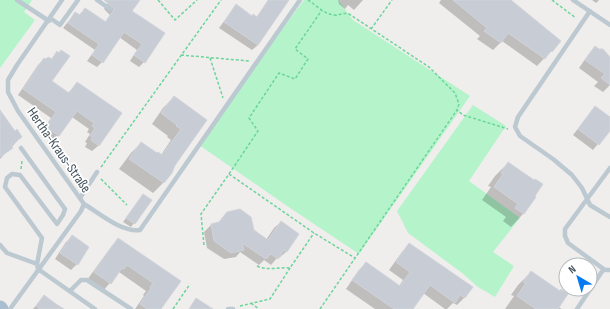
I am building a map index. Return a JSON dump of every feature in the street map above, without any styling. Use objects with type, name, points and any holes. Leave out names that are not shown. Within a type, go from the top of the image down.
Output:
[{"type":"lane","points":[[17,0],[60,25],[78,0]]},
{"type":"lane","name":"Hertha-Kraus-Straße","points":[[10,309],[38,266],[81,211],[84,204],[18,111],[8,92],[8,80],[62,0]]},
{"type":"lane","points":[[97,0],[110,9]]},
{"type":"lane","points":[[84,204],[118,225],[132,231],[140,230],[300,0]]},
{"type":"lane","points":[[573,0],[610,25]]},
{"type":"lane","points":[[590,11],[518,117],[515,127],[520,136],[553,159],[572,175],[582,188],[590,205],[610,217]]},
{"type":"lane","points":[[21,148],[65,209],[57,224],[20,175],[12,174],[7,178],[5,187],[42,238],[38,266]]},
{"type":"lane","points":[[610,168],[566,229],[565,236],[568,243],[603,270],[610,270]]},
{"type":"lane","points":[[80,198],[97,172]]},
{"type":"lane","points":[[0,245],[7,253],[38,266],[96,309]]},
{"type":"lane","points":[[578,309],[603,270]]},
{"type":"lane","points":[[70,291],[81,280],[87,280],[131,309]]},
{"type":"path","points":[[158,0],[175,20],[197,0]]},
{"type":"path","points":[[127,205],[97,172],[221,0]]},
{"type":"path","points":[[308,0],[322,10],[333,15],[344,12],[350,14],[429,68],[455,92],[459,104],[457,110],[320,309]]},
{"type":"path","points":[[371,29],[392,0]]},
{"type":"path","points":[[552,0],[582,22]]},
{"type":"path","points":[[204,245],[201,214],[258,131],[249,118],[279,73],[295,79],[308,59],[295,49],[322,10]]},
{"type":"path","points":[[181,55],[257,62]]},
{"type":"path","points":[[210,58],[226,106]]},
{"type":"path","points":[[457,110],[463,115],[506,129],[515,127]]},
{"type":"path","points":[[20,175],[22,162],[26,154]]},
{"type":"path","points":[[229,174],[314,233],[355,258]]},
{"type":"path","points":[[231,309],[270,299],[314,233]]},
{"type":"path","points":[[257,266],[265,270],[281,267],[290,268]]},
{"type":"path","points":[[173,309],[190,284]]},
{"type":"path","points":[[251,303],[259,309]]},
{"type":"green space","points":[[0,0],[32,0],[24,12],[35,20],[0,68]]},
{"type":"green space","points":[[304,0],[338,0],[353,20],[470,96],[359,254],[199,145],[257,62]]},
{"type":"green space","points":[[473,105],[506,126],[469,181],[520,218],[493,252],[514,266],[495,297],[478,287],[462,273],[408,233],[397,211]]},
{"type":"building","points":[[104,0],[140,0],[132,11],[165,33],[145,63],[134,55],[142,44],[124,32],[103,63],[92,55],[99,44],[68,23],[75,12],[80,15],[85,8],[106,22],[114,9]]},
{"type":"building","points":[[269,0],[289,0],[258,45],[224,22],[236,4],[252,16],[253,14],[257,17]]},
{"type":"building","points":[[453,0],[511,0],[561,41],[545,59],[508,33],[501,43],[484,31],[487,28]]},
{"type":"building","points":[[595,46],[599,49],[603,49],[610,57],[610,85],[601,78],[605,74],[585,60]]},
{"type":"building","points":[[61,50],[70,56],[52,81],[69,93],[77,82],[122,113],[99,146],[91,140],[93,137],[90,136],[95,128],[92,126],[94,123],[77,111],[59,136],[46,127],[56,112],[23,89],[44,58],[46,59],[48,57],[52,59],[57,51],[59,53]]},
{"type":"building","points":[[174,96],[207,120],[164,183],[129,159],[141,142],[162,155],[181,129],[161,113]]},
{"type":"building","points":[[595,106],[610,117],[610,131],[599,145],[578,129]]},
{"type":"building","points":[[0,110],[15,131],[17,129],[22,137],[11,145],[13,148],[0,157]]},
{"type":"building","points":[[508,162],[534,180],[535,179],[543,184],[524,214],[515,208],[518,204],[494,187],[503,174],[501,173]]},
{"type":"building","points":[[143,194],[152,200],[135,224],[126,218]]},
{"type":"building","points":[[240,209],[251,217],[254,230],[268,240],[281,221],[299,234],[287,252],[284,250],[278,259],[271,254],[266,259],[242,243],[244,250],[231,253],[214,241],[211,224],[219,222],[227,212]]},
{"type":"building","points":[[72,235],[89,247],[78,265],[60,253]]},
{"type":"building","points":[[118,238],[181,281],[161,309],[147,309],[140,304],[153,283],[127,265],[124,269],[122,268],[111,284],[94,272]]},
{"type":"building","points":[[409,243],[473,287],[465,298],[460,295],[455,303],[430,285],[413,309],[394,309],[352,280],[366,262],[400,286],[410,272],[396,262]]},
{"type":"building","points":[[531,271],[558,290],[558,297],[566,297],[558,309],[536,309],[517,296],[526,283],[523,282]]},
{"type":"building","points":[[44,295],[64,309],[40,309],[36,306]]},
{"type":"building","points":[[196,298],[213,309],[189,309]]}]
